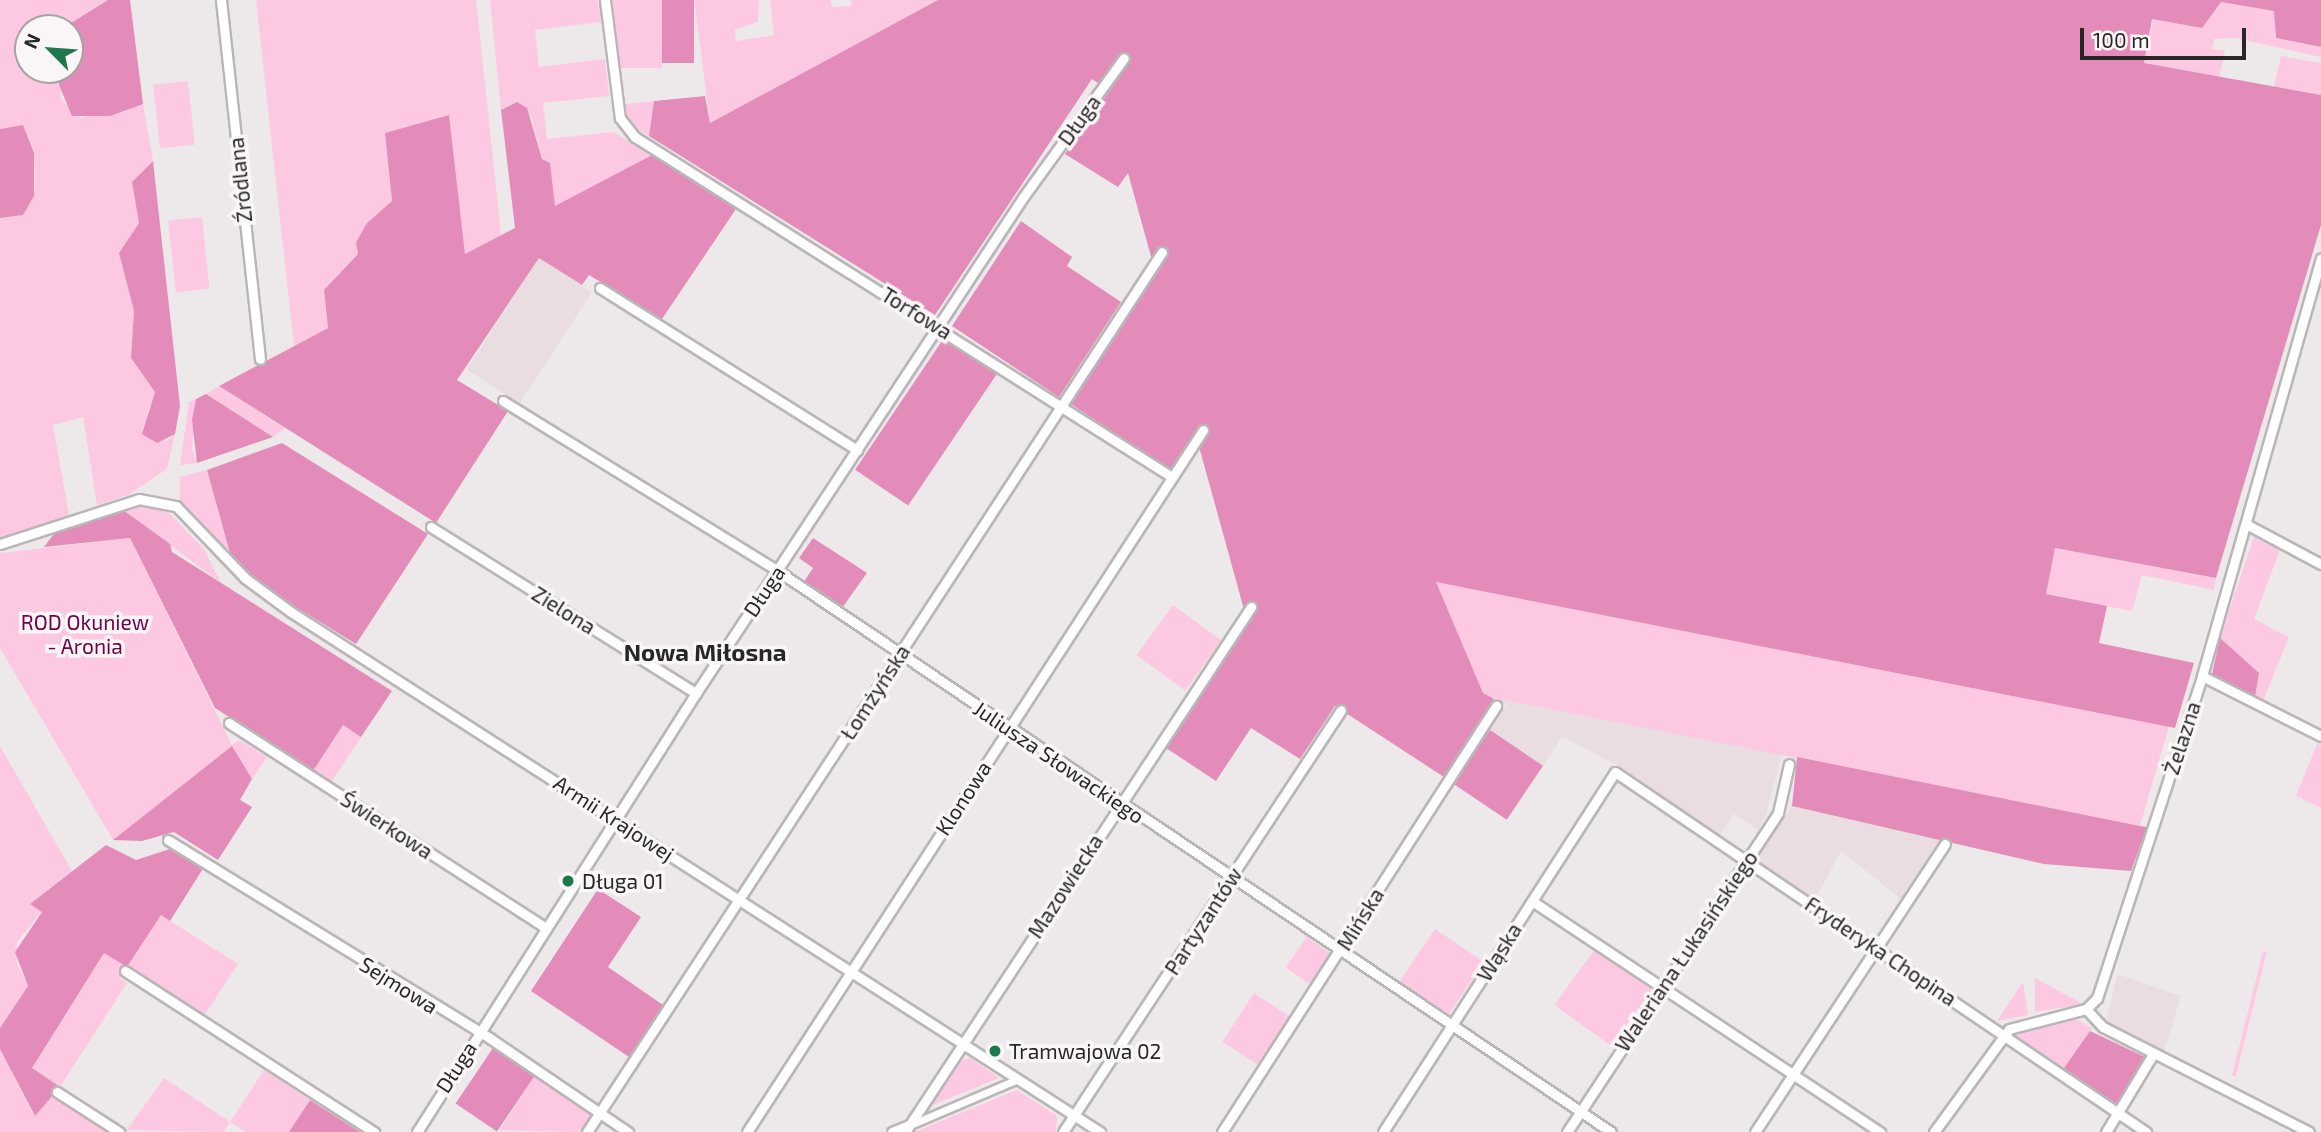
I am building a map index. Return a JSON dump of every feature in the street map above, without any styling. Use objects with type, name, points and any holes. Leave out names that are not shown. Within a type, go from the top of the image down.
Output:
[{"type":"street","name":"Źródlana","points":[[221,0],[260,359]]},
{"type":"street","name":"Torfowa","points":[[605,0],[620,118],[659,152],[939,326],[1172,477]]},
{"type":"street","name":"Długa","points":[[417,1132],[696,692],[939,326],[1124,58]]},
{"type":"street","name":"Łomżyńska","points":[[587,1132],[1162,251]]},
{"type":"street","name":"Żelazna","points":[[2086,1009],[2098,998],[2202,676],[2321,259]]},
{"type":"street","points":[[600,288],[858,450]]},
{"type":"street","name":"Juliusza Słowackiego","points":[[503,401],[778,571],[1611,1132]]},
{"type":"street","name":"Klonowa","points":[[747,1132],[1203,430]]},
{"type":"street","name":"Armii Krajowej","points":[[0,544],[139,499],[176,506],[245,579],[290,612],[741,898],[1100,1132]]},
{"type":"street","points":[[2246,524],[2321,564]]},
{"type":"street","name":"Zielona","points":[[431,527],[696,692]]},
{"type":"street","name":"Mazowiecka","points":[[908,1128],[1119,803],[1251,607]]},
{"type":"street","points":[[2202,676],[2321,736]]},
{"type":"street","name":"Mińska","points":[[1222,1132],[1496,706]]},
{"type":"street","name":"Partyzantów","points":[[1063,1132],[1341,710]]},
{"type":"street","name":"Świerkowa","points":[[229,723],[546,928]]},
{"type":"street","name":"Waleriana Łukasińskiego","points":[[1567,1132],[1778,813],[1789,764]]},
{"type":"street","name":"Fryderyka Chopina","points":[[1615,772],[2146,1132]]},
{"type":"street","name":"Wąska","points":[[1383,1132],[1615,772]]},
{"type":"street","name":"Sejmowa","points":[[168,841],[628,1132]]},
{"type":"street","points":[[1755,1132],[1945,844]]},
{"type":"street","points":[[1532,901],[1880,1132]]},
{"type":"street","points":[[125,971],[374,1132]]},
{"type":"street","points":[[1934,1132],[2002,1035],[2086,1009],[2103,1027],[2296,1129],[2309,1132]]},
{"type":"street","points":[[2106,1132],[2153,1054]]},
{"type":"street","points":[[892,1132],[908,1128],[1018,1079]]},
{"type":"street","points":[[57,1093],[119,1132]]},
{"type":"shaded area","points":[[108,0],[130,0],[143,104],[110,116],[72,116],[59,84],[84,84],[84,15]]},
{"type":"shaded area","points":[[662,0],[694,0],[694,63],[662,63]]},
{"type":"shaded area","points":[[938,0],[2321,0],[2321,47],[2276,38],[2274,11],[2221,2],[2202,28],[2152,19],[2144,63],[2321,95],[2321,225],[2216,578],[2055,548],[2046,594],[2107,606],[2099,643],[2194,663],[2175,728],[1436,582],[1483,693],[1494,699],[1444,777],[1335,706],[1300,759],[1251,728],[1216,781],[1166,748],[1248,624],[1195,432],[1170,470],[1071,404],[1155,271],[1128,173],[1118,187],[1065,154],[1107,89],[1092,79],[935,315],[649,136],[654,101],[705,96],[710,123]]},
{"type":"shaded area","points":[[517,102],[527,108],[542,159],[550,163],[555,206],[652,155],[736,209],[662,319],[589,275],[582,285],[539,258],[457,380],[508,411],[436,523],[219,386],[328,328],[324,290],[358,254],[356,242],[367,223],[392,201],[385,133],[449,115],[465,254],[515,228],[501,110]]},
{"type":"shaded area","points":[[23,125],[34,153],[34,196],[23,215],[0,218],[0,129]]},
{"type":"shaded area","points":[[153,161],[180,406],[175,434],[157,443],[142,434],[155,392],[131,358],[134,311],[119,253],[139,223],[132,182]]},
{"type":"shaded area","points":[[1021,221],[1072,257],[1067,266],[1121,302],[1059,397],[952,326]]},
{"type":"shaded area","points":[[539,258],[592,292],[519,404],[467,370]]},
{"type":"shaded area","points":[[944,338],[997,374],[908,506],[855,470]]},
{"type":"shaded area","points":[[206,394],[273,437],[197,463],[192,420],[196,399]]},
{"type":"shaded area","points":[[282,443],[428,534],[356,644],[257,583],[230,553],[207,470]]},
{"type":"shaded area","points":[[123,510],[170,544],[172,552],[392,691],[361,737],[343,725],[313,771],[215,708],[130,538],[44,547],[56,531]]},
{"type":"shaded area","points":[[813,538],[867,573],[842,608],[803,583],[813,568],[799,558]]},
{"type":"shaded area","points":[[2220,638],[2259,673],[2255,697],[2212,674]]},
{"type":"shaded area","points":[[1490,697],[1782,754],[1766,815],[1758,830],[1734,814],[1719,837],[1621,767],[1562,737],[1543,766],[1490,730],[1506,705]]},
{"type":"shaded area","points":[[1490,730],[1543,766],[1507,820],[1454,784]]},
{"type":"shaded area","points":[[232,746],[252,779],[240,800],[252,807],[218,860],[174,832],[142,841],[113,840]]},
{"type":"shaded area","points":[[1797,757],[2147,827],[2131,871],[2044,864],[1792,806]]},
{"type":"shaded area","points":[[1792,806],[1940,839],[1901,899],[1841,851],[1815,900],[1755,862]]},
{"type":"shaded area","points":[[106,845],[136,860],[173,848],[204,867],[170,921],[161,915],[127,967],[104,953],[32,1068],[60,1087],[35,1116],[0,1049],[0,1028],[28,986],[15,952],[42,912],[30,904]]},
{"type":"shaded area","points":[[598,889],[641,917],[608,967],[663,1005],[629,1057],[531,991]]},
{"type":"shaded area","points":[[2117,974],[2181,996],[2164,1052],[2106,1024]]},
{"type":"shaded area","points":[[2090,1031],[2145,1057],[2117,1105],[2064,1068]]},
{"type":"shaded area","points":[[493,1048],[534,1076],[497,1132],[456,1104]]},
{"type":"shaded area","points":[[310,1100],[360,1132],[289,1132]]},
{"type":"green space","points":[[0,0],[108,0],[84,15],[14,14],[14,84],[60,84],[61,99],[80,118],[143,104],[153,161],[132,182],[139,223],[119,253],[134,311],[131,358],[155,392],[147,413],[166,441],[175,434],[167,469],[128,495],[97,505],[83,417],[53,425],[69,515],[0,539],[0,218],[23,215],[35,188],[34,153],[23,125],[0,129]]},
{"type":"green space","points":[[256,0],[476,0],[501,235],[465,254],[449,115],[385,133],[392,201],[367,223],[356,241],[358,254],[324,290],[328,328],[294,346]]},
{"type":"green space","points":[[490,0],[598,0],[601,22],[535,30],[539,67],[605,59],[609,96],[543,103],[547,139],[613,132],[652,155],[554,207],[550,164],[542,159],[531,116],[510,105],[501,110]]},
{"type":"green space","points":[[613,0],[662,0],[662,68],[613,68]]},
{"type":"green space","points":[[694,0],[759,0],[758,22],[735,30],[736,41],[774,35],[770,0],[831,0],[832,7],[851,6],[851,0],[938,0],[710,123]]},
{"type":"green space","points":[[2220,2],[2275,11],[2276,38],[2321,47],[2321,57],[2235,38],[2214,39],[2212,49],[2225,51],[2219,77],[2144,63],[2153,19],[2202,28]]},
{"type":"green space","points":[[2281,56],[2321,63],[2321,95],[2274,87]]},
{"type":"green space","points":[[188,81],[195,145],[160,148],[153,85]]},
{"type":"green space","points":[[654,101],[649,136],[627,123],[625,104]]},
{"type":"green space","points":[[202,217],[210,289],[176,292],[168,221]]},
{"type":"green space","points":[[219,386],[285,428],[273,437],[206,394]]},
{"type":"green space","points":[[196,399],[192,449],[197,463],[180,465],[189,402]]},
{"type":"green space","points":[[207,470],[230,553],[180,500],[180,477]]},
{"type":"green space","points":[[142,502],[170,514],[204,549],[221,583],[123,510]]},
{"type":"green space","points":[[2254,537],[2280,550],[2254,619],[2289,637],[2263,701],[2255,697],[2259,674],[2220,638]]},
{"type":"green space","name":"ROD Okuniew - Aronia","points":[[130,538],[232,745],[239,740],[267,757],[252,779],[232,746],[113,840],[0,648],[0,553]]},
{"type":"green space","points":[[2055,548],[2216,578],[2214,590],[2142,575],[2132,611],[2045,594]]},
{"type":"green space","points":[[1435,581],[2169,726],[2140,826],[1490,697],[1483,693]]},
{"type":"green space","points":[[1173,605],[1222,640],[1185,690],[1137,655]]},
{"type":"green space","points":[[343,725],[361,737],[330,783],[312,771]]},
{"type":"green space","points":[[2317,744],[2321,746],[2321,808],[2296,796]]},
{"type":"green space","points":[[0,746],[72,871],[31,903],[42,911],[17,942],[17,963],[28,986],[0,1028]]},
{"type":"green space","points":[[161,915],[238,964],[204,1016],[126,967],[119,977],[127,983],[60,1087],[31,1069],[105,952],[127,967]]},
{"type":"green space","points":[[1435,929],[1484,962],[1448,1016],[1399,983]]},
{"type":"green space","points":[[1307,937],[1331,954],[1310,984],[1286,967]]},
{"type":"green space","points":[[1595,949],[1652,990],[1611,1046],[1554,1005]]},
{"type":"green space","points":[[2263,951],[2267,952],[2236,1076],[2232,1075]]},
{"type":"green space","points":[[2035,978],[2083,1004],[2035,1012]]},
{"type":"green space","points":[[2023,982],[2028,1015],[1997,1021]]},
{"type":"green space","points":[[1254,993],[1290,1016],[1258,1065],[1222,1042]]},
{"type":"green space","points":[[2072,1017],[2092,1028],[2064,1068],[2011,1034]]},
{"type":"green space","points":[[0,1049],[34,1116],[52,1096],[107,1132],[0,1132]]},
{"type":"green space","points":[[970,1058],[999,1078],[928,1107],[960,1061]]},
{"type":"green space","points":[[264,1070],[310,1100],[289,1132],[246,1132],[230,1122]]},
{"type":"green space","points":[[534,1076],[591,1114],[580,1132],[500,1130]]},
{"type":"green space","points":[[164,1078],[230,1122],[223,1132],[127,1130]]},
{"type":"green space","points":[[1017,1090],[1057,1116],[1056,1132],[914,1132]]},
{"type":"place","name":"Długa 01","points":[[568,881]]},
{"type":"place","name":"Tramwajowa 02","points":[[995,1051]]},
{"type":"district","name":"Nowa Miłosna","points":[[705,652]]}]
